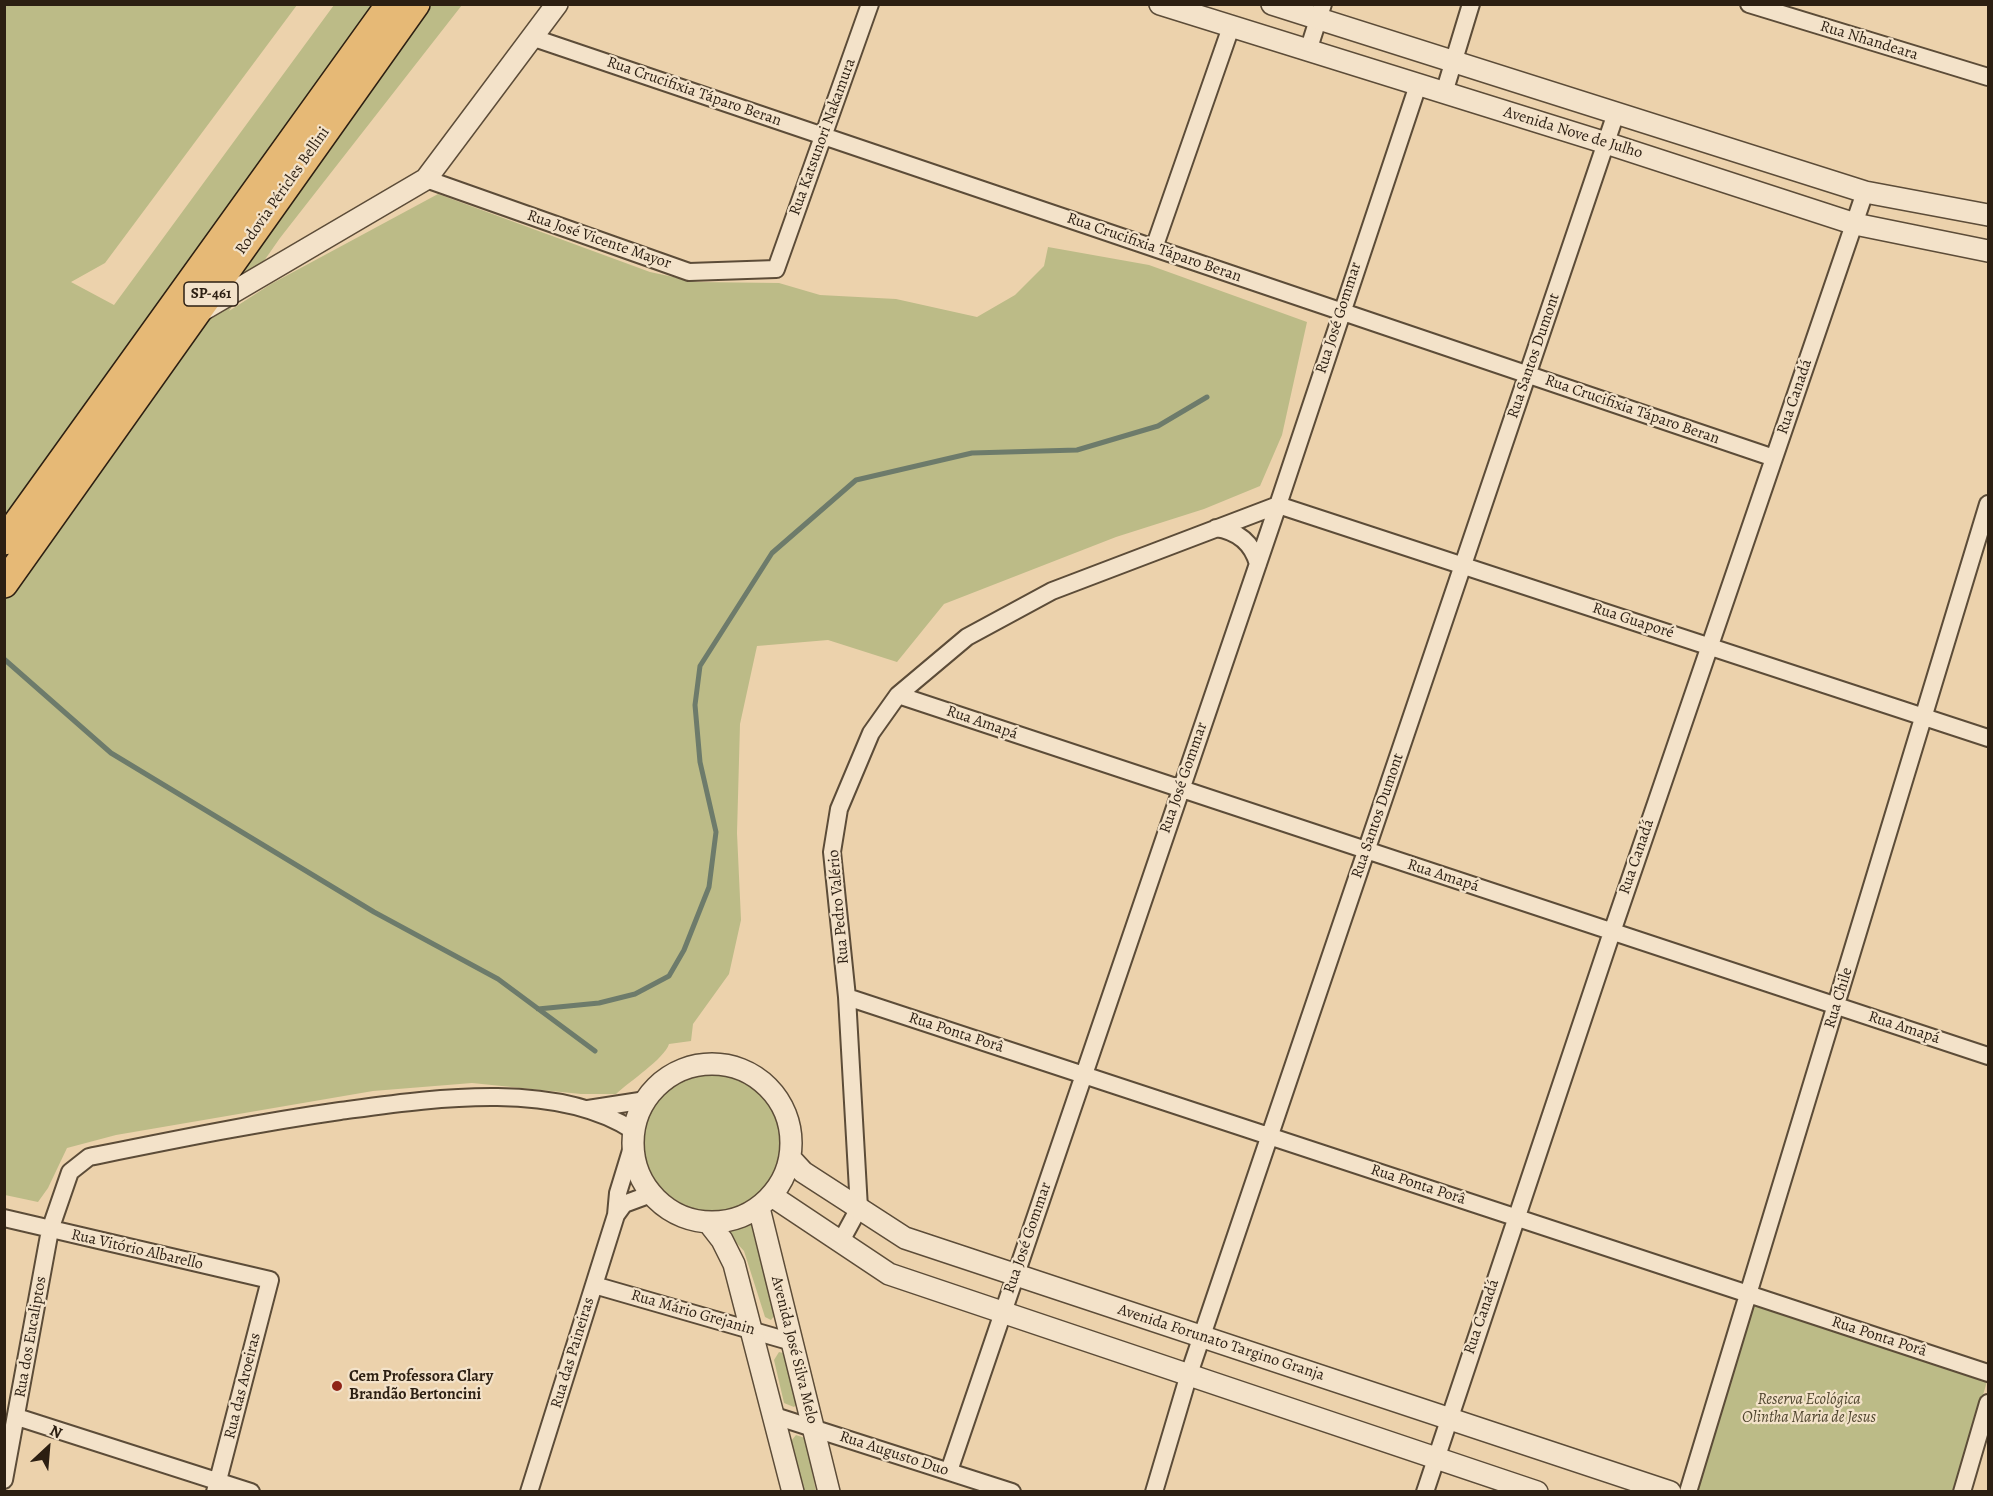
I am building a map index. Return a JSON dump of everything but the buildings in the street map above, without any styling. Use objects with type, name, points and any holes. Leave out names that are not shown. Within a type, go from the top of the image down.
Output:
[{"type":"main road","name":"Rodovia Péricles Bellini","points":[[4,541],[390,4]]},
{"type":"main road","name":"Rodovia Péricles Bellini","points":[[5,583],[416,4]]},
{"type":"street","points":[[197,313],[426,179],[534,38],[557,4]]},
{"type":"street","name":"Rua Katsunori Nakamura","points":[[776,270],[870,4]]},
{"type":"street","name":"Avenida Nove de Julho","points":[[1160,4],[1606,143],[1855,224],[1989,251]]},
{"type":"street","name":"Avenida Nove de Julho","points":[[1272,4],[1320,12],[1453,62],[1865,192],[1989,215]]},
{"type":"street","points":[[1444,93],[1471,4]]},
{"type":"street","name":"Rua Nhandeara","points":[[1749,4],[1989,77]]},
{"type":"street","points":[[1308,51],[1320,12]]},
{"type":"street","points":[[1154,248],[1231,27]]},
{"type":"street","name":"Rua Crucifixia Táparo Beran","points":[[534,38],[1774,458]]},
{"type":"street","name":"Rua José Gommar","points":[[949,1471],[1179,790],[1278,505],[1418,85]]},
{"type":"street","name":"Rua Santos Dumont","points":[[1154,1491],[1189,1374],[1616,113]]},
{"type":"street","name":"Rua José Vicente Mayor","points":[[426,179],[689,272],[776,270]]},
{"type":"street","name":"Rua Canadá","points":[[1425,1491],[1515,1218],[1865,192]]},
{"type":"street","name":"Rua Chile","points":[[1688,1491],[1989,504]]},
{"type":"street","name":"Rua Pedro Valério","points":[[859,1208],[847,998],[832,852],[839,809],[871,733],[898,695],[967,637],[1052,591],[1278,505]]},
{"type":"street","name":"Rua Guaporé","points":[[1278,505],[1989,738]]},
{"type":"street","points":[[1216,528],[1242,538],[1252,549],[1257,564]]},
{"type":"street","name":"Rua Amapá","points":[[898,695],[1179,790],[1989,1056]]},
{"type":"street","name":"Rua Ponta Porâ","points":[[847,998],[1989,1373]]},
{"type":"street","points":[[706,1065],[730,1066],[753,1075],[772,1091],[785,1111],[791,1134],[791,1159],[784,1179],[765,1202],[726,1222],[686,1218],[667,1208],[651,1194],[635,1162],[634,1138],[646,1100],[662,1082],[682,1070],[706,1065]]},
{"type":"street","name":"Rua dos Eucaliptos","points":[[4,1480],[50,1230],[70,1172],[89,1157],[266,1122],[456,1097],[512,1097],[587,1109]]},
{"type":"street","points":[[587,1109],[646,1100]]},
{"type":"street","points":[[587,1109],[618,1121],[634,1138]]},
{"type":"street","name":"Rua das Paineiras","points":[[529,1491],[616,1215],[618,1193],[634,1138]]},
{"type":"street","name":"Avenida Forunato Targino Granja","points":[[791,1159],[803,1172],[905,1238],[1670,1491]]},
{"type":"street","points":[[616,1215],[624,1204],[651,1194]]},
{"type":"street","points":[[765,1202],[841,1241],[889,1274],[1538,1491]]},
{"type":"street","name":"Avenida José Silva Melo","points":[[765,1202],[792,1342],[829,1491]]},
{"type":"street","points":[[841,1241],[859,1208]]},
{"type":"street","name":"Rua Vitório Albarello","points":[[4,1218],[270,1280]]},
{"type":"street","name":"Avenida José Silva Melo","points":[[708,1222],[722,1240],[734,1264],[793,1491]]},
{"type":"street","name":"Rua das Aroeiras","points":[[217,1486],[270,1280]]},
{"type":"street","name":"Rua Mário Grejanin","points":[[594,1285],[792,1342]]},
{"type":"street","points":[[1962,1491],[1989,1403]]},
{"type":"street","name":"Rua Augusto Duo","points":[[775,1416],[1012,1491]]},
{"type":"street","points":[[17,1417],[217,1486],[251,1491]]},
{"type":"green space","points":[[4,5],[297,5],[105,263],[71,282],[114,305],[334,5],[462,5],[280,238],[229,311],[271,284],[438,194],[650,272],[697,282],[779,283],[820,295],[896,299],[977,317],[1015,295],[1044,266],[1048,247],[1149,265],[1307,322],[1282,435],[1260,486],[1204,509],[1116,537],[944,604],[897,662],[828,640],[757,646],[740,724],[737,833],[741,920],[729,974],[693,1024],[691,1041],[669,1044],[654,1063],[616,1094],[581,1094],[472,1083],[373,1091],[116,1135],[67,1148],[48,1188],[38,1202],[5,1195]]},
{"type":"green space","points":[[713,1073],[739,1078],[762,1093],[777,1116],[782,1142],[777,1168],[762,1191],[739,1206],[713,1211],[687,1206],[664,1191],[649,1168],[644,1142],[649,1116],[664,1093],[687,1078]]},
{"type":"green space","points":[[754,1224],[754,1237],[775,1315],[771,1320],[765,1317],[744,1251],[731,1237],[731,1231]]},
{"type":"green space","name":"Reserva Ecológica Olintha Maria de Jesus","points":[[1755,1304],[1988,1378],[1955,1491],[1696,1490]]},
{"type":"green space","points":[[779,1352],[787,1354],[798,1403],[794,1407],[784,1403],[774,1360]]},
{"type":"green space","points":[[796,1435],[805,1438],[816,1491],[803,1491],[791,1441]]},
{"type":"waterway","points":[[538,1009],[599,1003],[635,994],[669,976],[684,950],[709,887],[716,832],[700,762],[695,705],[700,666],[772,553],[856,480],[972,453],[1077,450],[1158,426],[1207,397]]},
{"type":"waterway","points":[[4,659],[111,753],[374,912],[498,979],[595,1051]]},
{"type":"place","name":"Cem Professora Clary Brandão Bertoncini","points":[[337,1386]]}]
